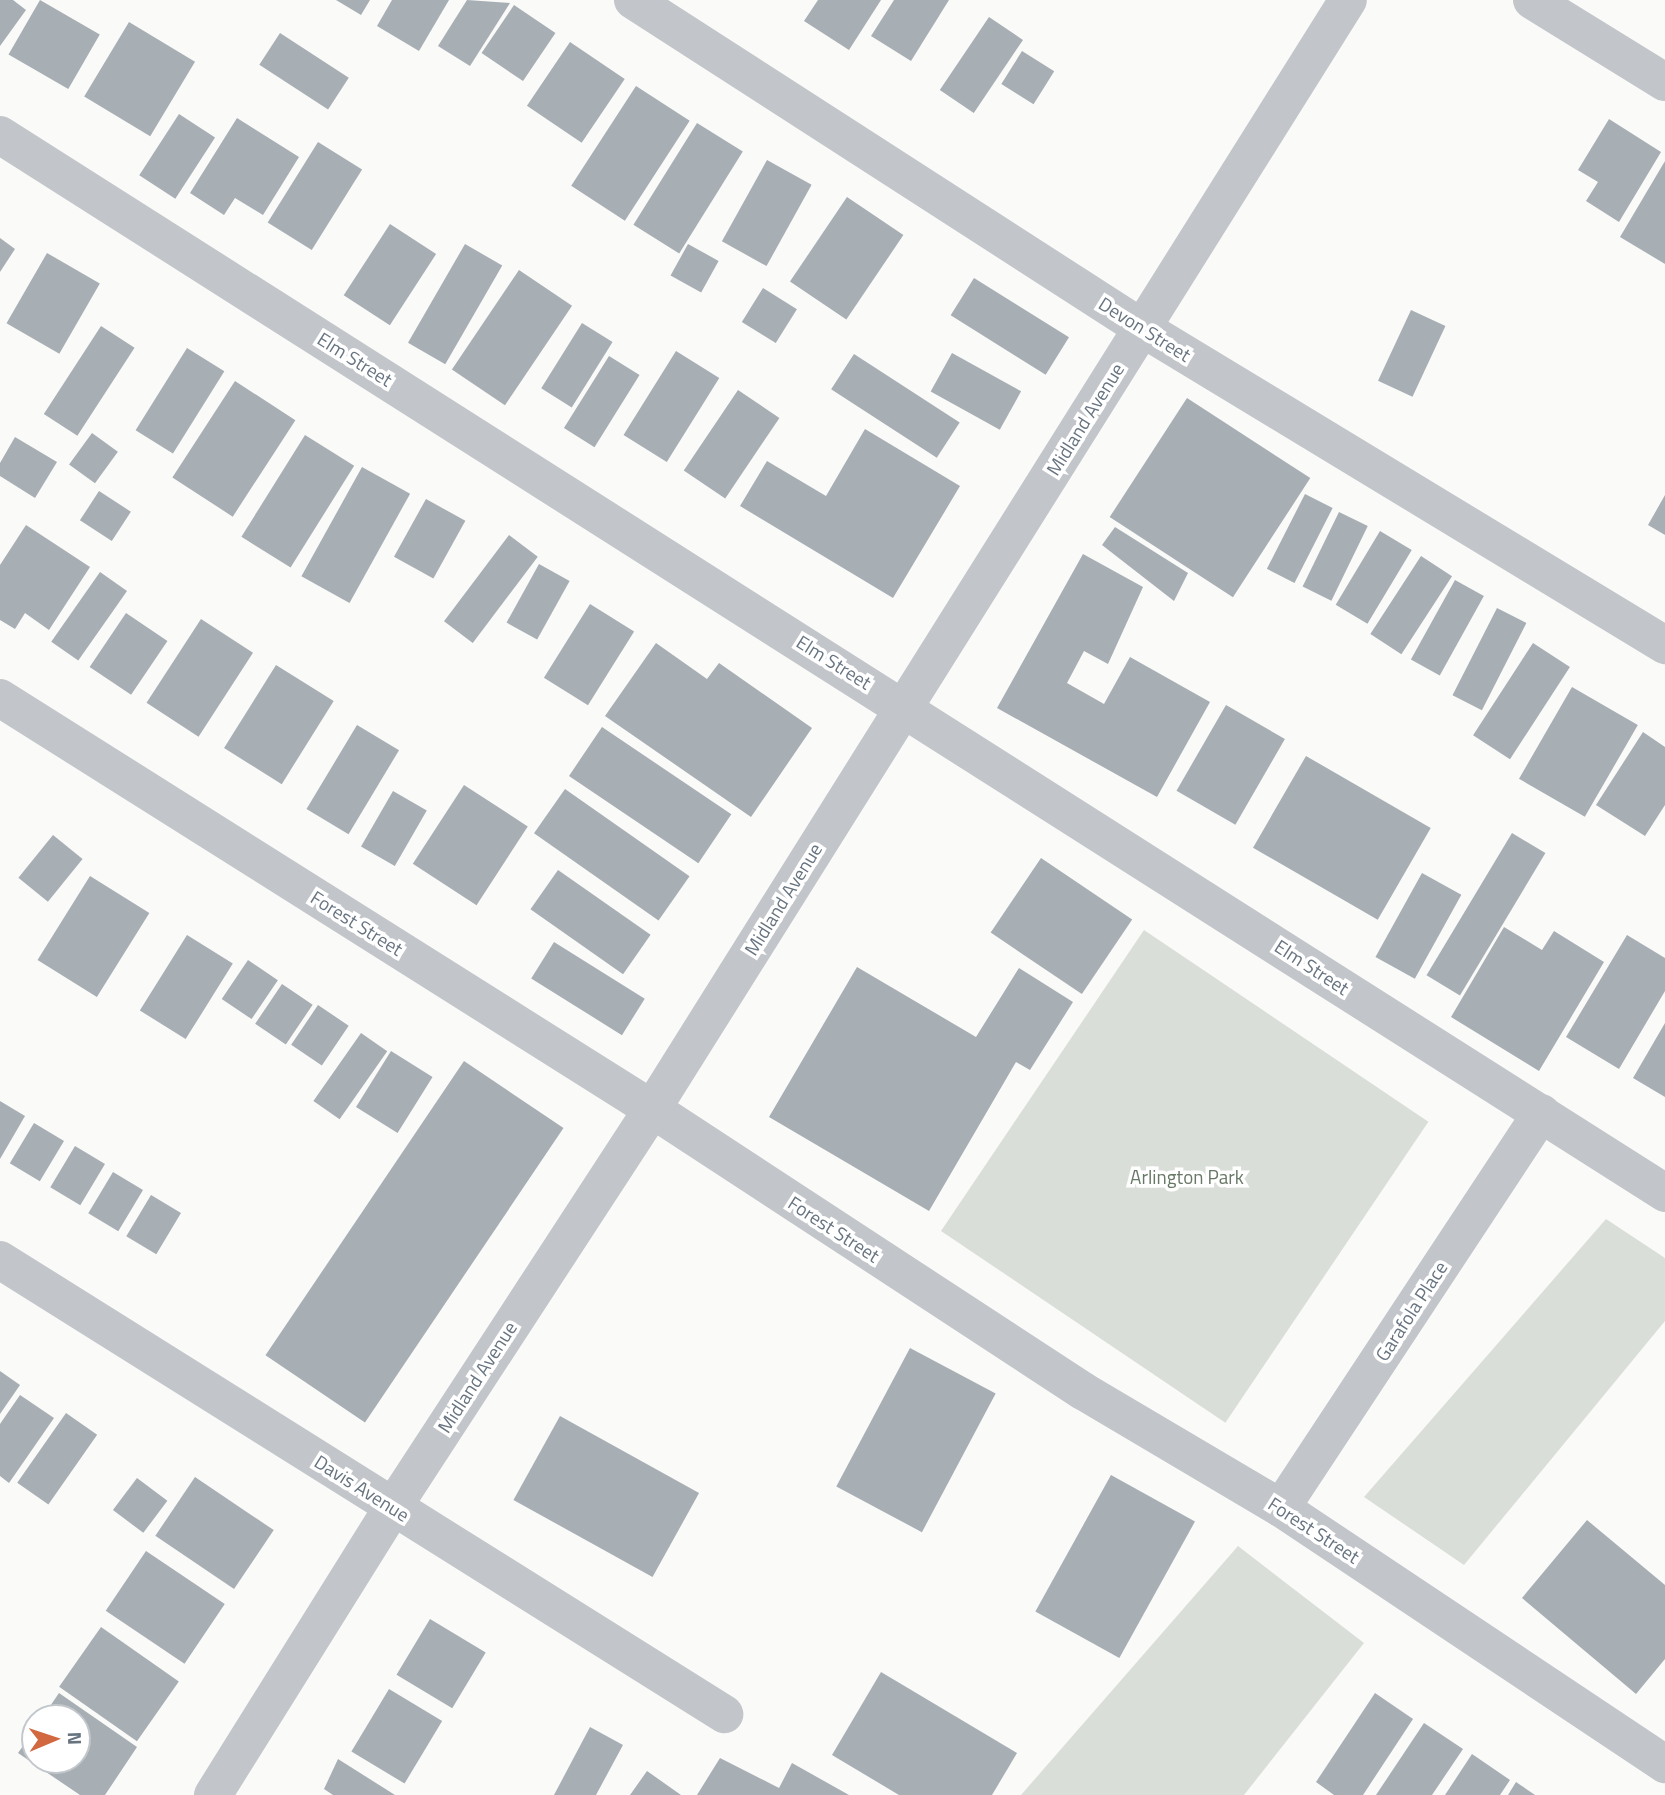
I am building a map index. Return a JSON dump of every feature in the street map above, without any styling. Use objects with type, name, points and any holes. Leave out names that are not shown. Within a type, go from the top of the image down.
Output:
[{"type":"street","name":"Devon Street","points":[[634,0],[1142,328],[1665,645]]},
{"type":"street","name":"Midland Avenue","points":[[213,1795],[393,1507],[652,1109],[1348,0]]},
{"type":"street","points":[[1532,0],[1665,82]]},
{"type":"street","name":"Elm Street","points":[[0,135],[905,707],[1665,1193]]},
{"type":"street","name":"Forest Street","points":[[0,698],[652,1109],[1083,1391],[1281,1508],[1665,1764]]},
{"type":"street","name":"Garafola Place","points":[[1281,1508],[1541,1113]]},
{"type":"street","name":"Davis Avenue","points":[[0,1260],[724,1714]]},
{"type":"green space","name":"Arlington Park","points":[[1144,930],[1428,1122],[1225,1423],[941,1231]]},
{"type":"green space","points":[[1606,1219],[1665,1258],[1665,1321],[1464,1565],[1364,1497]]},
{"type":"green space","points":[[1238,1546],[1364,1643],[1244,1795],[1021,1795]]},
{"type":"building","points":[[0,0],[13,0],[26,10],[0,46]]},
{"type":"building","points":[[40,0],[100,34],[68,89],[9,55]]},
{"type":"building","points":[[336,0],[370,0],[361,15]]},
{"type":"building","points":[[392,0],[449,0],[419,51],[377,26]]},
{"type":"building","points":[[467,0],[510,3],[470,66],[438,46]]},
{"type":"building","points":[[818,0],[881,0],[849,50],[804,21]]},
{"type":"building","points":[[894,0],[949,0],[911,61],[871,36]]},
{"type":"building","points":[[514,5],[555,33],[523,81],[482,53]]},
{"type":"building","points":[[989,17],[1023,40],[974,113],[940,90]]},
{"type":"building","points":[[129,22],[195,62],[150,136],[84,97]]},
{"type":"building","points":[[280,33],[349,78],[328,110],[259,65]]},
{"type":"building","points":[[570,42],[625,79],[582,143],[527,106]]},
{"type":"building","points":[[1022,51],[1054,71],[1034,104],[1001,84]]},
{"type":"building","points":[[636,86],[690,121],[625,221],[571,186]]},
{"type":"building","points":[[179,114],[215,137],[175,199],[139,175]]},
{"type":"building","points":[[237,118],[299,157],[263,215],[235,198],[224,215],[190,193]]},
{"type":"building","points":[[1609,119],[1661,152],[1619,222],[1586,201],[1598,182],[1578,170]]},
{"type":"building","points":[[697,123],[743,152],[679,253],[633,225]]},
{"type":"building","points":[[318,142],[362,170],[312,250],[268,223]]},
{"type":"building","points":[[767,160],[812,185],[767,266],[722,241]]},
{"type":"building","points":[[1665,161],[1665,264],[1620,237]]},
{"type":"building","points":[[847,197],[903,235],[846,320],[790,282]]},
{"type":"building","points":[[390,224],[436,254],[390,325],[344,295]]},
{"type":"building","points":[[0,238],[15,249],[0,272]]},
{"type":"building","points":[[465,244],[502,266],[445,364],[408,343]]},
{"type":"building","points":[[688,244],[719,261],[701,292],[671,275]]},
{"type":"building","points":[[47,253],[100,284],[59,354],[7,323]]},
{"type":"building","points":[[519,270],[572,306],[505,405],[452,369]]},
{"type":"building","points":[[974,278],[1069,337],[1046,375],[951,315]]},
{"type":"building","points":[[763,288],[797,309],[776,343],[742,322]]},
{"type":"building","points":[[1411,310],[1445,326],[1412,397],[1378,381]]},
{"type":"building","points":[[582,323],[613,342],[572,407],[541,388]]},
{"type":"building","points":[[101,326],[135,348],[77,436],[44,414]]},
{"type":"building","points":[[187,348],[224,371],[173,454],[136,430]]},
{"type":"building","points":[[676,351],[719,378],[667,462],[624,435]]},
{"type":"building","points":[[952,353],[1021,391],[1000,430],[931,391]]},
{"type":"building","points":[[854,354],[960,423],[937,458],[831,389]]},
{"type":"building","points":[[609,356],[640,375],[594,447],[564,428]]},
{"type":"building","points":[[235,381],[295,420],[233,517],[172,477]]},
{"type":"building","points":[[738,390],[779,418],[725,498],[684,470]]},
{"type":"building","points":[[1187,398],[1310,478],[1233,597],[1110,517]]},
{"type":"building","points":[[865,429],[960,486],[893,598],[740,506],[767,461],[826,496]]},
{"type":"building","points":[[92,433],[118,452],[95,483],[69,465]]},
{"type":"building","points":[[305,435],[354,466],[291,568],[241,537]]},
{"type":"building","points":[[15,437],[57,462],[35,498],[0,476],[0,463]]},
{"type":"building","points":[[362,467],[410,494],[350,603],[301,576]]},
{"type":"building","points":[[99,491],[131,512],[112,541],[80,520]]},
{"type":"building","points":[[1305,494],[1333,508],[1294,583],[1267,569]]},
{"type":"building","points":[[1665,495],[1665,535],[1648,525]]},
{"type":"building","points":[[426,499],[465,521],[433,579],[394,557]]},
{"type":"building","points":[[1339,512],[1368,526],[1331,601],[1303,587]]},
{"type":"building","points":[[26,525],[90,567],[49,630],[25,613],[15,629],[0,620],[0,565]]},
{"type":"building","points":[[1115,527],[1188,573],[1174,601],[1102,545]]},
{"type":"building","points":[[1380,531],[1412,550],[1367,624],[1336,605]]},
{"type":"building","points":[[509,535],[538,557],[473,643],[444,621]]},
{"type":"building","points":[[1083,554],[1143,587],[1108,664],[1084,651],[1067,683],[1104,704],[1130,657],[1210,702],[1157,797],[997,708]]},
{"type":"building","points":[[1421,556],[1452,576],[1401,654],[1370,634]]},
{"type":"building","points":[[539,564],[570,581],[537,640],[507,623]]},
{"type":"building","points":[[100,572],[127,591],[78,661],[51,642]]},
{"type":"building","points":[[1455,580],[1484,596],[1440,676],[1411,660]]},
{"type":"building","points":[[590,604],[634,632],[588,705],[544,678]]},
{"type":"building","points":[[1497,608],[1526,623],[1482,710],[1453,695]]},
{"type":"building","points":[[126,613],[167,641],[131,695],[90,667]]},
{"type":"building","points":[[201,619],[253,653],[199,737],[147,703]]},
{"type":"building","points":[[656,643],[707,679],[719,663],[812,728],[751,817],[605,716]]},
{"type":"building","points":[[1533,643],[1570,667],[1510,759],[1473,735]]},
{"type":"building","points":[[276,665],[334,701],[282,784],[224,748]]},
{"type":"building","points":[[1572,687],[1638,725],[1585,817],[1519,779]]},
{"type":"building","points":[[1226,705],[1285,739],[1235,825],[1176,791]]},
{"type":"building","points":[[357,725],[399,750],[349,834],[307,809]]},
{"type":"building","points":[[602,727],[731,814],[698,863],[569,776]]},
{"type":"building","points":[[1643,732],[1665,747],[1665,805],[1645,836],[1596,805]]},
{"type":"building","points":[[1306,756],[1431,828],[1378,920],[1253,848]]},
{"type":"building","points":[[464,785],[528,826],[477,905],[413,864]]},
{"type":"building","points":[[565,789],[690,876],[659,920],[534,833]]},
{"type":"building","points":[[393,791],[427,810],[395,866],[361,846]]},
{"type":"building","points":[[1512,833],[1545,853],[1460,995],[1427,975]]},
{"type":"building","points":[[53,835],[83,859],[48,902],[18,878]]},
{"type":"building","points":[[1041,858],[1132,920],[1082,994],[991,933]]},
{"type":"building","points":[[558,870],[651,935],[623,974],[530,909]]},
{"type":"building","points":[[1422,873],[1461,895],[1415,979],[1375,957]]},
{"type":"building","points":[[90,876],[149,913],[97,997],[38,960]]},
{"type":"building","points":[[1504,927],[1542,950],[1554,931],[1604,962],[1539,1071],[1451,1017]]},
{"type":"building","points":[[187,935],[233,964],[186,1039],[140,1010]]},
{"type":"building","points":[[1627,935],[1665,958],[1665,991],[1619,1069],[1566,1037]]},
{"type":"building","points":[[554,942],[645,999],[622,1035],[531,978]]},
{"type":"building","points":[[248,960],[278,980],[252,1019],[222,999]]},
{"type":"building","points":[[857,967],[976,1037],[1019,968],[1073,1002],[1030,1070],[1016,1062],[929,1211],[769,1117]]},
{"type":"building","points":[[282,984],[313,1005],[286,1044],[255,1024]]},
{"type":"building","points":[[318,1005],[349,1026],[322,1065],[291,1045]]},
{"type":"building","points":[[1665,1023],[1665,1097],[1633,1078]]},
{"type":"building","points":[[361,1033],[387,1051],[340,1119],[313,1101]]},
{"type":"building","points":[[391,1051],[433,1077],[398,1133],[356,1107]]},
{"type":"building","points":[[464,1061],[563,1128],[365,1422],[265,1355]]},
{"type":"building","points":[[0,1101],[25,1116],[0,1159]]},
{"type":"building","points":[[34,1123],[64,1141],[40,1181],[10,1163]]},
{"type":"building","points":[[75,1146],[105,1164],[80,1205],[50,1187]]},
{"type":"building","points":[[113,1172],[143,1190],[118,1231],[88,1213]]},
{"type":"building","points":[[151,1195],[181,1213],[156,1254],[126,1236]]},
{"type":"building","points":[[910,1348],[996,1394],[922,1532],[836,1487]]},
{"type":"building","points":[[0,1371],[20,1385],[0,1414]]},
{"type":"building","points":[[20,1395],[54,1418],[9,1483],[0,1476],[0,1424]]},
{"type":"building","points":[[66,1413],[97,1435],[48,1504],[17,1483]]},
{"type":"building","points":[[560,1416],[699,1493],[653,1577],[513,1500]]},
{"type":"building","points":[[1111,1475],[1195,1522],[1119,1658],[1035,1611]]},
{"type":"building","points":[[195,1477],[274,1530],[234,1589],[155,1536]]},
{"type":"building","points":[[137,1478],[167,1501],[143,1533],[113,1510]]},
{"type":"building","points":[[1587,1520],[1665,1585],[1665,1659],[1636,1694],[1522,1598]]},
{"type":"building","points":[[146,1551],[225,1604],[184,1664],[106,1611]]},
{"type":"building","points":[[430,1619],[486,1652],[452,1708],[397,1675]]},
{"type":"building","points":[[101,1627],[179,1681],[137,1741],[91,1709],[91,1704],[84,1704],[59,1687]]},
{"type":"building","points":[[881,1672],[1017,1753],[992,1795],[899,1795],[832,1755]]},
{"type":"building","points":[[389,1689],[442,1721],[405,1784],[351,1752]]},
{"type":"building","points":[[59,1693],[75,1704],[52,1704]]},
{"type":"building","points":[[1375,1693],[1413,1719],[1363,1795],[1334,1795],[1316,1782]]},
{"type":"building","points":[[91,1715],[137,1747],[105,1795],[80,1795],[49,1774],[91,1774]]},
{"type":"building","points":[[1424,1723],[1463,1749],[1432,1795],[1376,1795]]},
{"type":"building","points":[[590,1727],[623,1745],[596,1795],[554,1795]]},
{"type":"building","points":[[1472,1754],[1510,1780],[1500,1795],[1445,1795]]},
{"type":"building","points":[[720,1758],[779,1788],[792,1763],[849,1795],[697,1795]]},
{"type":"building","points":[[338,1759],[395,1795],[333,1795],[324,1789]]},
{"type":"building","points":[[647,1771],[681,1795],[630,1795]]},
{"type":"building","points":[[1516,1782],[1535,1795],[1508,1795]]}]
